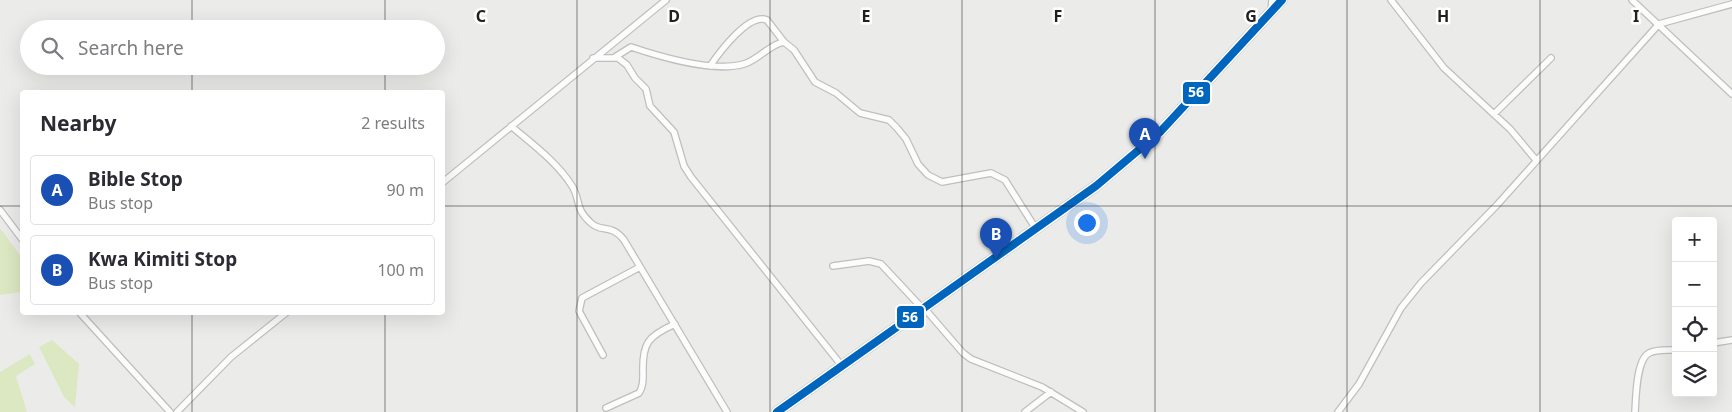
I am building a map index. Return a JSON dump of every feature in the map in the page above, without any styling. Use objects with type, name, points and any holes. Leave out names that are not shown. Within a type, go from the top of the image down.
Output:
[{"type":"highway","points":[[777,412],[1096,186],[1160,132],[1282,0]]},
{"type":"street","points":[[445,181],[666,0]]},
{"type":"street","points":[[1271,13],[1272,0]]},
{"type":"street","points":[[1391,0],[1444,68],[1481,105],[1494,114],[1536,160]]},
{"type":"street","points":[[1632,0],[1732,94]]},
{"type":"street","points":[[1338,412],[1359,384],[1401,308],[1421,283],[1659,24],[1732,4]]},
{"type":"street","points":[[710,66],[729,40],[758,20],[767,20],[784,42],[794,50],[815,82],[836,93],[856,110],[889,120],[906,139],[918,164],[928,175],[942,182],[952,182],[991,173],[1005,180],[1036,229]]},
{"type":"street","points":[[615,57],[631,47],[652,55],[710,66],[730,67],[743,64],[784,42]]},
{"type":"street","points":[[593,58],[615,57],[624,61],[635,78],[646,89],[648,102],[657,115],[674,132],[684,166],[699,189],[842,366]]},
{"type":"street","points":[[1494,114],[1551,58]]},
{"type":"street","points":[[511,126],[564,176],[577,195],[578,208],[591,224],[618,232],[727,412]]},
{"type":"street","points":[[0,210],[20,236]]},
{"type":"street","points":[[833,266],[869,261],[881,264],[963,353],[971,359],[1051,392],[1083,412]]},
{"type":"street","points":[[603,355],[579,311],[579,304],[582,298],[640,266]]},
{"type":"street","points":[[82,315],[170,412]]},
{"type":"street","points":[[177,412],[231,357],[283,315]]},
{"type":"street","points":[[606,408],[639,393],[642,388],[644,353],[650,338],[654,334],[675,324]]},
{"type":"street","points":[[1717,342],[1732,340]]},
{"type":"street","points":[[1635,412],[1640,367],[1644,357],[1652,352],[1672,350]]},
{"type":"street","points":[[1025,412],[1051,392]]},
{"type":"green space","points":[[0,228],[20,255],[20,292],[0,295]]},
{"type":"green space","points":[[52,340],[79,364],[75,407],[64,397],[39,347]]},
{"type":"green space","points":[[30,354],[35,364],[16,376],[27,412],[0,412],[0,372]]},
{"type":"transit line","name":"56","points":[[777,412],[1096,186],[1160,132],[1282,0]]},
{"type":"place","name":"Bible Stop","points":[[1145,159]]},
{"type":"place","name":"Kwa Kimiti Stop","points":[[996,259]]}]
